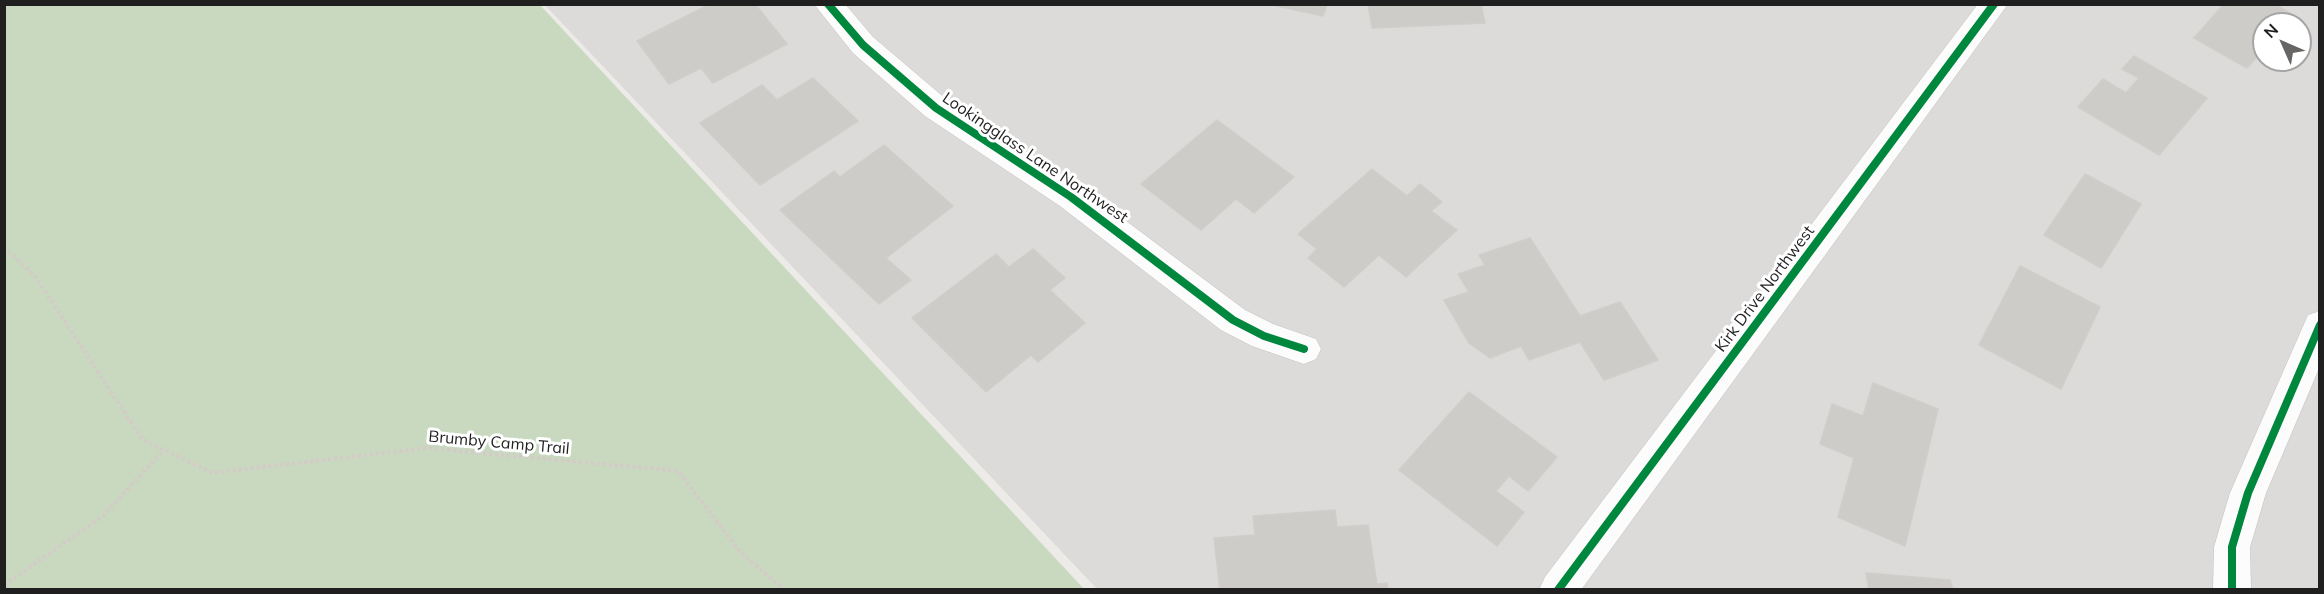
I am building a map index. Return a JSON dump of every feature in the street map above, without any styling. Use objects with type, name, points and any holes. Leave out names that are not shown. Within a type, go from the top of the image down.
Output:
[{"type":"street","name":"Lookingglass Lane Northwest","points":[[828,4],[863,45],[936,108],[1071,196],[1233,320],[1264,336],[1304,349]]},
{"type":"street","name":"Kirk Drive Northwest","points":[[1558,590],[1994,4]]},
{"type":"street","points":[[2232,590],[2232,547],[2248,493],[2319,326]]},
{"type":"path","points":[[4,585],[102,517],[164,450]]},
{"type":"shaded area","points":[[545,5],[2319,5],[2319,589],[1097,589]]},
{"type":"green space","points":[[4,5],[540,5],[1084,589],[5,589]]},
{"type":"building","points":[[710,4],[755,4],[787,44],[713,83],[701,68],[669,84],[637,41]]},
{"type":"building","points":[[1268,4],[1327,4],[1323,16]]},
{"type":"building","points":[[1368,4],[1481,4],[1485,23],[1372,28]]},
{"type":"building","points":[[2224,4],[2274,4],[2288,12],[2252,12],[2252,62],[2247,68],[2194,38]]},
{"type":"building","points":[[2134,56],[2207,98],[2159,155],[2078,107],[2103,79],[2126,93],[2139,78],[2122,69]]},
{"type":"building","points":[[813,78],[858,121],[760,185],[700,123],[762,85],[777,100]]},
{"type":"building","points":[[1217,120],[1294,177],[1254,213],[1236,199],[1201,230],[1141,184]]},
{"type":"building","points":[[884,145],[953,206],[886,258],[911,280],[879,304],[780,210],[834,171],[840,177]]},
{"type":"building","points":[[1372,169],[1407,196],[1420,184],[1442,202],[1431,211],[1457,230],[1406,277],[1379,255],[1344,287],[1308,258],[1317,249],[1298,234]]},
{"type":"building","points":[[2085,174],[2141,204],[2101,268],[2044,235]]},
{"type":"building","points":[[1530,238],[1580,316],[1620,302],[1658,360],[1604,380],[1580,342],[1529,360],[1521,346],[1490,358],[1469,343],[1444,300],[1469,292],[1458,274],[1485,265],[1479,255]]},
{"type":"building","points":[[1033,249],[1065,278],[1050,290],[1085,323],[1038,362],[1031,355],[986,392],[912,318],[996,254],[1009,267]]},
{"type":"building","points":[[2020,266],[2100,307],[2061,389],[1979,345]]},
{"type":"building","points":[[1873,383],[1938,409],[1905,546],[1838,517],[1854,458],[1820,444],[1832,404],[1863,416]]},
{"type":"building","points":[[1469,392],[1557,457],[1528,491],[1509,476],[1496,491],[1524,512],[1497,546],[1399,470]]},
{"type":"building","points":[[1335,510],[1337,527],[1368,525],[1377,584],[1387,583],[1388,590],[1220,590],[1214,538],[1255,535],[1253,516]]},
{"type":"building","points":[[1866,573],[1950,580],[1953,590],[1869,590]]},
{"type":"cycle path","points":[[828,4],[863,45],[936,108],[1071,197],[1233,320],[1264,336],[1304,349]]},
{"type":"cycle path","points":[[1558,590],[1994,4]]},
{"type":"cycle path","points":[[2232,590],[2232,547],[2248,493],[2320,325]]}]
